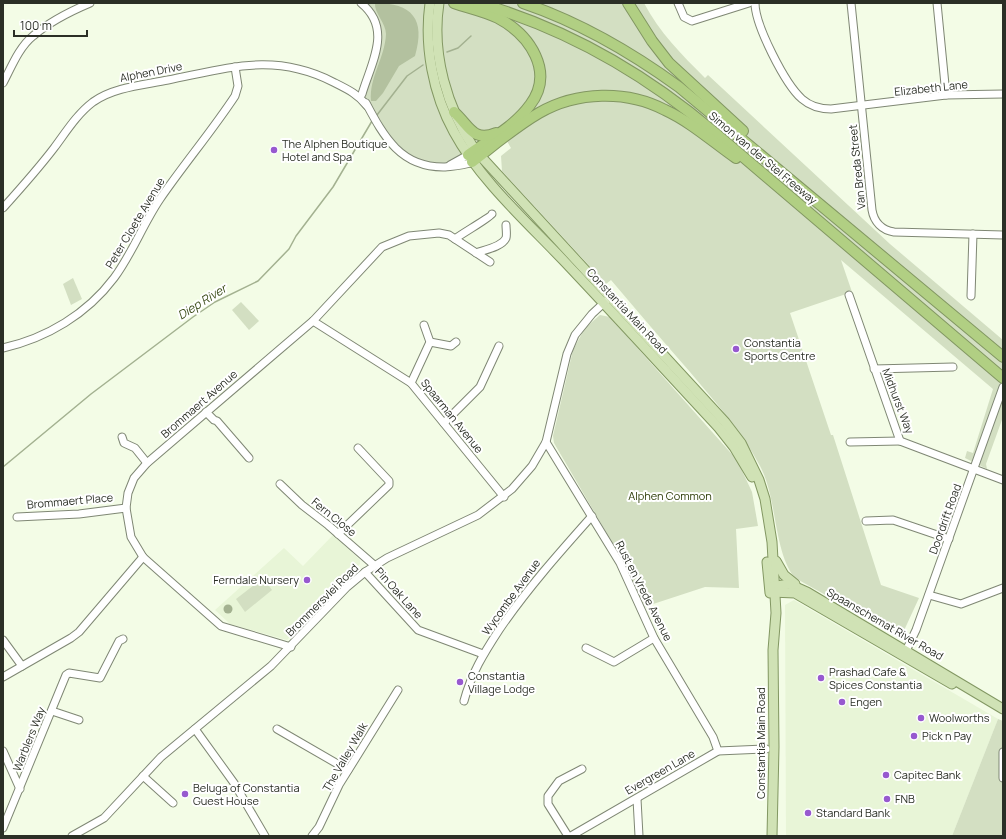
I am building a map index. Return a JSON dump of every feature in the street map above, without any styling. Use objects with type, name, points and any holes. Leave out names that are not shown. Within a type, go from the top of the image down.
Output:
[{"type":"highway","points":[[454,3],[486,13],[507,24],[526,40],[539,63],[541,79],[537,94],[529,107],[474,156]]},
{"type":"highway","name":"Simon van der Stel Freeway","points":[[478,3],[549,28],[629,69],[694,115],[1003,378]]},
{"type":"highway","name":"Simon van der Stel Freeway","points":[[523,3],[585,30],[658,72],[702,104],[1003,357]]},
{"type":"highway","points":[[628,3],[648,36],[669,62],[690,84],[771,156],[782,172]]},
{"type":"highway","points":[[474,156],[540,113],[556,106],[589,97],[626,97],[659,107],[682,120],[790,197]]},
{"type":"highway","points":[[454,112],[469,129],[478,135],[489,136],[501,131]]},
{"type":"main road","name":"Constantia Main Road","points":[[430,3],[428,37],[434,82],[447,118],[474,156],[607,299],[721,417],[741,443],[754,468],[765,499],[772,542],[774,747],[772,836]]},
{"type":"main road","name":"Constantia Main Road","points":[[439,3],[437,30],[440,64],[445,86],[454,112],[474,156]]},
{"type":"main road","name":"Constantia Main Road","points":[[607,299],[719,428],[734,447],[749,471],[760,500],[776,614],[773,650]]},
{"type":"main road","points":[[772,542],[781,571],[804,594]]},
{"type":"main road","name":"Spaanschemat River Road","points":[[772,589],[789,584],[1003,709]]},
{"type":"main road","points":[[776,614],[782,597],[789,594],[804,594]]},
{"type":"street","points":[[3,83],[17,58],[33,36],[74,10],[90,3]]},
{"type":"street","points":[[361,3],[372,15],[378,37],[375,58],[360,92],[386,137],[404,156],[422,165],[446,167],[474,156]]},
{"type":"street","points":[[678,3],[684,17],[692,21],[749,3]]},
{"type":"street","name":"Elizabeth Lane","points":[[755,3],[757,18],[776,61],[801,98],[810,105],[825,109],[862,107],[946,95],[1003,94]]},
{"type":"street","name":"Van Breda Street","points":[[851,3],[872,210],[878,224],[887,230],[897,232],[1003,235]]},
{"type":"street","points":[[938,3],[946,95]]},
{"type":"street","name":"Alphen Drive","points":[[3,208],[30,178],[77,118],[99,98],[118,90],[235,67],[260,64],[296,67],[318,74],[348,89],[360,92]]},
{"type":"street","name":"Peter Cloete Avenue","points":[[3,348],[28,341],[59,327],[98,296],[114,278],[159,201],[235,96],[238,86],[235,67]]},
{"type":"street","points":[[455,239],[476,224],[490,218],[492,214]]},
{"type":"street","points":[[476,253],[493,247],[504,240],[506,237],[506,225]]},
{"type":"street","name":"Brommaert Avenue","points":[[291,647],[222,626],[143,557],[131,537],[126,508],[128,493],[134,478],[147,463],[313,321],[375,252],[388,243],[409,236],[431,233],[444,234],[455,239],[490,262]]},
{"type":"street","points":[[971,296],[973,234]]},
{"type":"street","name":"Midhurst Way","points":[[849,295],[900,441],[1003,480]]},
{"type":"street","name":"Brommersvlei Road","points":[[72,836],[104,818],[170,748],[249,685],[291,647],[347,588],[365,572],[387,558],[468,521],[504,497],[532,466],[546,442],[570,344],[580,326],[607,299]]},
{"type":"street","name":"Spaarman Avenue","points":[[313,321],[411,383],[504,497]]},
{"type":"street","points":[[411,383],[430,342],[424,324]]},
{"type":"street","points":[[430,342],[451,346],[456,342]]},
{"type":"street","points":[[444,423],[480,387],[499,346]]},
{"type":"street","points":[[874,369],[953,367]]},
{"type":"street","name":"Doordrift Road","points":[[905,653],[929,595],[1003,387]]},
{"type":"street","points":[[208,410],[214,420],[217,420],[249,458]]},
{"type":"street","points":[[122,437],[124,442],[135,448],[147,463]]},
{"type":"street","points":[[850,442],[900,441]]},
{"type":"street","name":"Rust en Vrede Avenue","points":[[546,442],[620,563],[654,638],[713,737],[718,751]]},
{"type":"street","points":[[338,534],[389,485],[389,481],[358,448]]},
{"type":"street","name":"Fern Close","points":[[280,484],[302,506],[374,565]]},
{"type":"street","name":"Brommaert Place","points":[[17,517],[79,514],[126,508]]},
{"type":"street","name":"Wycombe Avenue","points":[[464,701],[470,678],[484,654],[529,588],[592,516]]},
{"type":"street","points":[[866,521],[893,520],[949,539]]},
{"type":"street","points":[[3,677],[79,632],[143,557]]},
{"type":"street","name":"Pin Oak Lane","points":[[365,572],[418,630],[484,654]]},
{"type":"street","points":[[929,595],[961,604],[1003,588]]},
{"type":"street","points":[[586,648],[614,662],[654,638]]},
{"type":"street","name":"Warblers Way","points":[[3,828],[64,680],[69,673],[100,678],[119,641],[122,639]]},
{"type":"street","points":[[3,640],[22,666]]},
{"type":"street","name":"The Valley Walk","points":[[312,836],[320,827],[348,770],[398,690]]},
{"type":"street","points":[[52,711],[79,720]]},
{"type":"street","points":[[195,729],[234,783],[265,836]]},
{"type":"street","points":[[277,729],[348,770]]},
{"type":"street","name":"Evergreen Lane","points":[[572,836],[718,751],[766,749]]},
{"type":"street","points":[[3,751],[20,789]]},
{"type":"street","points":[[1003,752],[1003,778]]},
{"type":"street","points":[[568,836],[548,804],[548,796],[559,781],[582,769]]},
{"type":"street","points":[[143,776],[173,803]]},
{"type":"street","points":[[637,798],[639,836]]},
{"type":"shaded area","points":[[375,3],[398,6],[407,10],[417,23],[419,32],[415,56],[399,66],[383,93],[376,101],[371,101],[372,84],[383,51],[386,34],[384,26],[376,11]]},
{"type":"shaded area","points":[[333,535],[360,560],[360,564],[287,640],[230,624],[215,610],[284,548],[303,566]]},
{"type":"shaded area","points":[[794,600],[998,719],[952,836],[786,836],[785,605]]},
{"type":"shaded area","points":[[228,604],[233,609],[228,614],[223,609]]},
{"type":"green space","points":[[361,3],[644,3],[664,33],[705,78],[708,75],[890,244],[1003,340],[1003,417],[986,464],[987,469],[965,458],[967,451],[973,453],[993,389],[841,260],[852,292],[790,313],[831,435],[833,435],[881,585],[919,598],[901,637],[795,578],[788,567],[783,554],[766,479],[753,453],[737,429],[611,280],[606,284],[502,171],[501,156],[511,148],[501,131],[482,136],[455,112],[447,117],[465,151],[461,159],[437,167],[399,151],[362,94],[377,30]]},
{"type":"green space","points":[[73,278],[82,299],[71,305],[63,284]]},
{"type":"green space","points":[[241,302],[259,321],[249,330],[232,310]]},
{"type":"green space","name":"Alphen Common","points":[[600,315],[610,317],[737,460],[752,492],[758,526],[736,529],[739,588],[705,587],[644,607],[623,561],[554,443],[553,436],[573,350],[585,328]]},
{"type":"green space","points":[[263,578],[272,590],[245,612],[236,599]]},
{"type":"green space","points":[[998,719],[1003,721],[1003,836],[952,836]]},
{"type":"waterway","name":"Diep River","points":[[447,52],[458,48],[471,36]]},
{"type":"waterway","name":"Diep River","points":[[377,115],[407,76],[423,65]]},
{"type":"waterway","name":"Diep River","points":[[3,467],[91,394],[193,317],[215,302],[258,281],[289,249],[296,236],[333,187],[372,121]]},
{"type":"place","name":"The Alphen Boutique Hotel and Spa","points":[[274,150]]},
{"type":"place","name":"Constantia Sports Centre","points":[[736,349]]},
{"type":"place","name":"Ferndale Nursery","points":[[307,580]]},
{"type":"place","name":"Prashad Cafe & Spices Constantia","points":[[821,678]]},
{"type":"place","name":"Constantia Village Lodge","points":[[460,682]]},
{"type":"place","name":"Engen","points":[[842,702]]},
{"type":"place","name":"Woolworths","points":[[921,718]]},
{"type":"place","name":"Pick n Pay","points":[[914,736]]},
{"type":"place","name":"Capitec Bank","points":[[886,775]]},
{"type":"place","name":"Beluga of Constantia Guest House","points":[[185,794]]},
{"type":"place","name":"FNB","points":[[887,799]]},
{"type":"place","name":"Standard Bank","points":[[808,813]]}]
